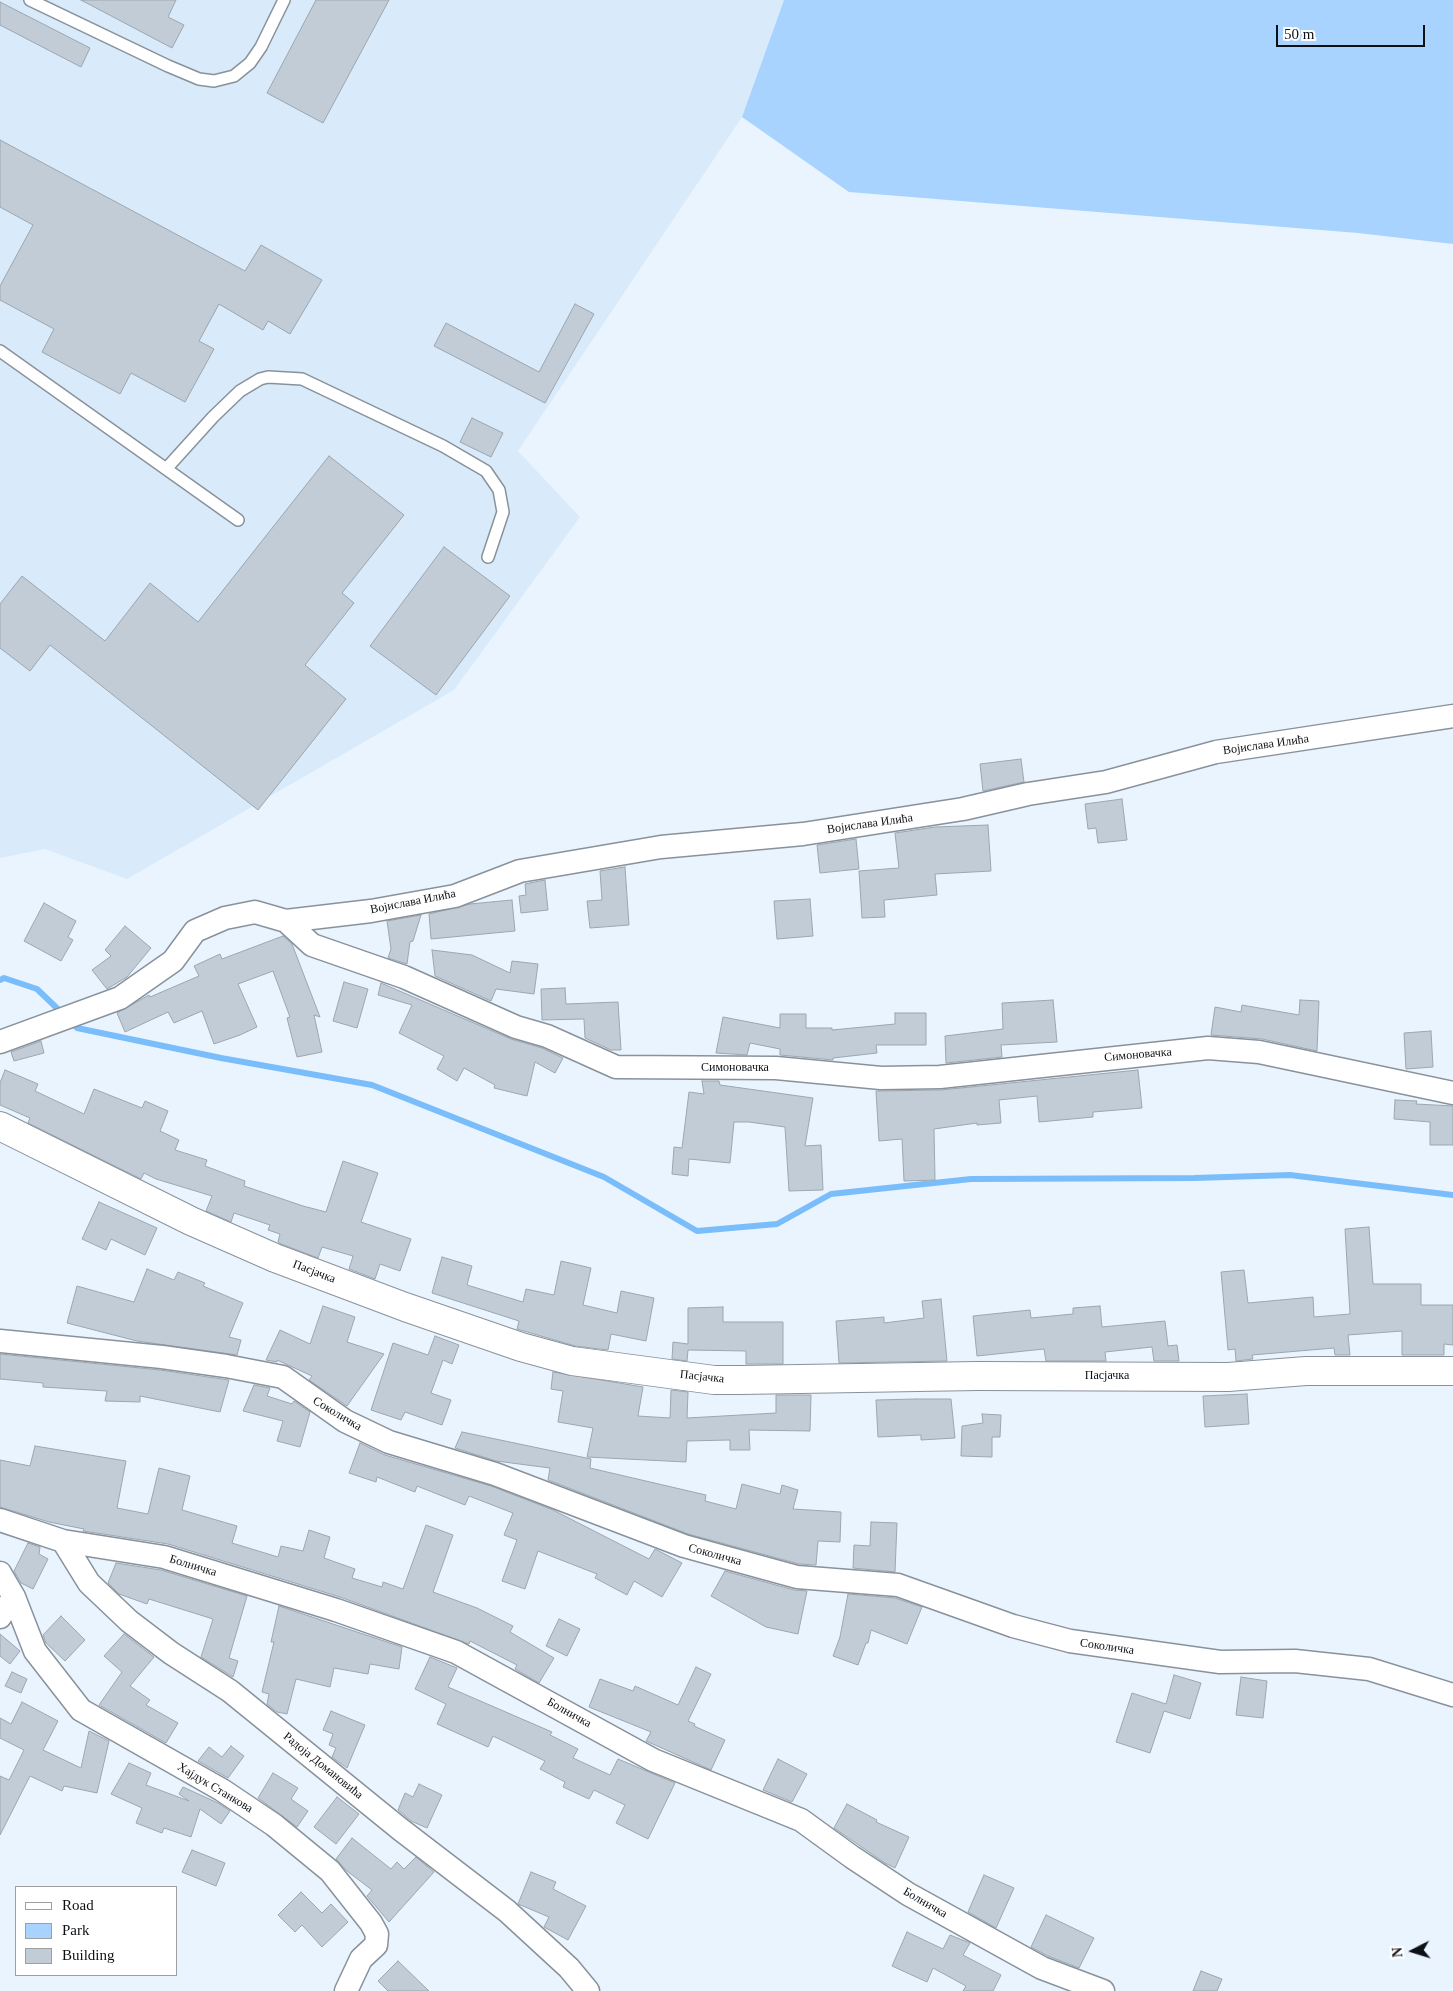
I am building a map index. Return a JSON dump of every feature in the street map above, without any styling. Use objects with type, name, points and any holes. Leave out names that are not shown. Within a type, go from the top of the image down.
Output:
[{"type":"main road","name":"Пасјачка","points":[[0,1126],[192,1221],[275,1258],[521,1347],[572,1361],[714,1380],[969,1376],[1228,1377],[1316,1371],[1453,1371]]},
{"type":"street","name":"Војислава Илића","points":[[286,922],[371,911],[455,896],[520,871],[661,847],[803,834],[963,809],[1028,794],[1106,782],[1216,752],[1453,716]]},
{"type":"street","name":"Симоновачка","points":[[0,1042],[120,998],[173,961],[195,931],[225,918],[255,912],[286,922],[312,945],[404,976],[516,1027],[547,1036],[616,1067],[776,1068],[881,1078],[940,1077],[1208,1048],[1259,1052],[1453,1093]]},
{"type":"street","name":"Соколичка","points":[[0,1341],[162,1357],[283,1377],[345,1421],[389,1442],[520,1483],[684,1546],[797,1577],[898,1586],[1013,1626],[1070,1641],[1220,1662],[1295,1661],[1369,1669],[1453,1695]]},
{"type":"street","name":"Болничка","points":[[0,1520],[63,1541],[164,1557],[336,1610],[456,1652],[653,1760],[801,1820],[908,1894],[1042,1968],[1103,1991]]},
{"type":"street","name":"Радоја Домановића","points":[[63,1541],[88,1583],[129,1621],[171,1653],[230,1690],[400,1829],[506,1911],[569,1968],[588,1991]]},
{"type":"street","name":"Хајдук Станкова","points":[[0,1573],[14,1597],[35,1652],[81,1710],[222,1790],[274,1825],[330,1871],[371,1923],[376,1934],[376,1945],[362,1959],[346,1991]]},
{"type":"street","points":[[0,1617],[14,1597]]},
{"type":"lane","points":[[30,0],[168,66],[207,81],[225,80],[234,76],[250,63],[261,47],[284,0]]},
{"type":"lane","points":[[0,351],[238,520]]},
{"type":"lane","points":[[166,469],[213,416],[240,391],[260,379],[302,379],[443,446],[486,471],[498,490],[502,512],[488,557]]},
{"type":"shaded area","points":[[0,0],[784,0],[742,117],[518,451],[580,517],[454,690],[127,879],[45,849],[0,858]]},
{"type":"green space","points":[[784,0],[1453,0],[1453,244],[1358,233],[849,192],[742,117]]},
{"type":"building","points":[[81,0],[176,0],[168,17],[184,25],[172,48]]},
{"type":"building","points":[[316,0],[389,0],[323,123],[267,93]]},
{"type":"building","points":[[0,2],[90,48],[81,67],[0,25]]},
{"type":"building","points":[[0,140],[245,271],[261,245],[322,280],[290,334],[268,321],[263,330],[219,304],[199,341],[214,349],[185,402],[131,373],[120,394],[42,352],[54,329],[0,300],[0,286],[33,225],[0,207]]},
{"type":"building","points":[[575,304],[594,314],[545,403],[434,346],[446,323],[539,372]]},
{"type":"building","points":[[472,418],[503,433],[491,457],[460,442]]},
{"type":"building","points":[[329,456],[404,515],[342,593],[354,603],[305,665],[346,699],[258,810],[50,645],[30,671],[0,648],[0,604],[22,576],[105,641],[150,583],[198,622]]},
{"type":"building","points":[[444,547],[510,596],[436,695],[370,646]]},
{"type":"building","points":[[1021,759],[1024,782],[983,791],[980,764]]},
{"type":"building","points":[[1122,799],[1127,840],[1098,843],[1096,828],[1088,829],[1085,804]]},
{"type":"building","points":[[988,825],[991,871],[935,874],[937,895],[884,900],[885,917],[862,918],[859,871],[899,868],[895,833],[935,827]]},
{"type":"building","points":[[856,839],[859,869],[820,873],[817,845]]},
{"type":"building","points":[[625,867],[629,925],[590,928],[587,901],[602,900],[600,871]]},
{"type":"building","points":[[545,880],[548,910],[521,913],[519,896],[526,895],[525,884]]},
{"type":"building","points":[[810,899],[813,936],[777,939],[774,901]]},
{"type":"building","points":[[512,900],[515,931],[431,939],[429,914],[470,904]]},
{"type":"building","points":[[44,903],[76,921],[68,937],[73,940],[61,961],[24,941]]},
{"type":"building","points":[[421,915],[413,941],[410,942],[407,964],[388,958],[391,949],[387,921]]},
{"type":"building","points":[[125,926],[151,948],[127,977],[107,989],[92,970],[111,956],[105,950]]},
{"type":"building","points":[[283,936],[292,944],[320,1017],[314,1015],[322,1052],[297,1057],[287,1018],[290,1017],[273,971],[238,984],[257,1027],[240,1035],[214,1044],[202,1011],[174,1023],[168,1012],[125,1032],[117,1013],[149,995],[150,997],[199,976],[194,966],[220,954],[222,959]]},
{"type":"building","points":[[432,950],[472,955],[510,973],[512,961],[538,964],[534,994],[496,989],[491,1001],[435,976]]},
{"type":"building","points":[[344,982],[368,989],[357,1028],[333,1021]]},
{"type":"building","points":[[381,983],[511,1039],[542,1048],[563,1058],[555,1073],[535,1062],[527,1096],[494,1088],[495,1085],[464,1068],[457,1081],[437,1069],[444,1056],[399,1033],[412,1005],[378,995]]},
{"type":"building","points":[[565,988],[566,1004],[618,1002],[621,1050],[611,1050],[585,1038],[584,1019],[542,1020],[541,989]]},
{"type":"building","points":[[1053,1000],[1057,1042],[1001,1045],[1002,1057],[946,1063],[945,1036],[1003,1029],[1002,1003]]},
{"type":"building","points":[[1300,1000],[1319,1001],[1317,1051],[1262,1039],[1211,1035],[1215,1007],[1241,1012],[1242,1005],[1299,1015]]},
{"type":"building","points":[[895,1013],[926,1013],[926,1045],[876,1045],[877,1053],[833,1058],[833,1060],[780,1055],[780,1049],[750,1043],[747,1055],[716,1053],[723,1017],[780,1028],[780,1014],[806,1014],[806,1028],[832,1028],[832,1030],[895,1024]]},
{"type":"building","points":[[1431,1031],[1433,1067],[1406,1069],[1404,1033]]},
{"type":"building","points":[[41,1041],[44,1053],[14,1061],[11,1052]]},
{"type":"building","points":[[5,1070],[38,1084],[35,1091],[84,1114],[94,1089],[142,1108],[145,1101],[168,1111],[160,1131],[179,1140],[175,1150],[207,1160],[205,1166],[245,1181],[244,1186],[303,1206],[326,1212],[343,1161],[378,1173],[361,1222],[411,1239],[400,1271],[380,1264],[375,1279],[349,1269],[353,1256],[322,1247],[318,1258],[281,1244],[278,1242],[280,1234],[268,1230],[270,1225],[234,1213],[231,1222],[206,1211],[212,1196],[156,1179],[144,1173],[141,1179],[28,1123],[30,1118],[0,1105],[0,1083]]},
{"type":"building","points":[[1138,1070],[1142,1108],[1093,1112],[1093,1117],[1039,1122],[1037,1096],[999,1100],[1001,1123],[977,1125],[977,1123],[934,1129],[935,1180],[904,1181],[902,1139],[879,1141],[876,1091],[941,1090]]},
{"type":"building","points":[[702,1081],[719,1081],[720,1085],[813,1098],[805,1146],[821,1145],[823,1190],[789,1191],[785,1127],[749,1122],[734,1122],[730,1163],[689,1159],[688,1176],[672,1174],[674,1147],[682,1148],[689,1092],[704,1094]]},
{"type":"building","points":[[1395,1100],[1417,1101],[1416,1104],[1453,1106],[1453,1145],[1430,1145],[1430,1122],[1394,1119]]},
{"type":"building","points":[[99,1202],[157,1228],[145,1255],[111,1239],[106,1250],[82,1239]]},
{"type":"building","points":[[1369,1227],[1373,1284],[1421,1284],[1421,1305],[1453,1305],[1453,1345],[1444,1344],[1444,1355],[1402,1355],[1402,1331],[1348,1335],[1350,1355],[1335,1355],[1334,1348],[1252,1355],[1253,1359],[1236,1361],[1235,1349],[1228,1350],[1221,1272],[1244,1270],[1248,1303],[1313,1297],[1314,1317],[1350,1314],[1345,1229]]},
{"type":"building","points":[[442,1257],[472,1266],[467,1285],[523,1302],[526,1289],[554,1295],[561,1261],[591,1268],[583,1305],[617,1313],[621,1291],[654,1298],[646,1341],[611,1334],[608,1350],[575,1346],[517,1329],[519,1321],[432,1293]]},
{"type":"building","points":[[147,1269],[174,1280],[178,1272],[205,1283],[203,1286],[243,1303],[229,1337],[241,1340],[237,1355],[137,1341],[67,1323],[77,1286],[134,1302]]},
{"type":"building","points":[[941,1299],[947,1361],[839,1363],[836,1321],[884,1317],[884,1323],[924,1318],[922,1301]]},
{"type":"building","points":[[323,1306],[355,1317],[347,1342],[384,1354],[347,1406],[309,1380],[312,1376],[277,1360],[277,1362],[266,1360],[280,1330],[310,1344]]},
{"type":"building","points":[[1100,1306],[1102,1327],[1165,1321],[1168,1346],[1177,1345],[1179,1361],[1154,1361],[1152,1347],[1105,1352],[1106,1361],[1046,1361],[1044,1349],[977,1356],[973,1316],[1030,1310],[1031,1318],[1073,1314],[1073,1308]]},
{"type":"building","points":[[723,1307],[723,1322],[783,1322],[783,1364],[746,1364],[746,1351],[688,1350],[687,1361],[672,1359],[673,1342],[688,1344],[688,1308]]},
{"type":"building","points":[[435,1336],[459,1345],[452,1364],[443,1360],[431,1393],[451,1400],[442,1425],[405,1412],[401,1420],[371,1410],[393,1343],[428,1355]]},
{"type":"building","points":[[0,1354],[160,1370],[229,1380],[220,1412],[140,1396],[140,1402],[105,1401],[107,1391],[43,1387],[43,1383],[0,1379]]},
{"type":"building","points":[[553,1372],[643,1387],[638,1416],[670,1418],[671,1390],[688,1392],[687,1418],[776,1413],[776,1395],[811,1395],[810,1431],[749,1430],[750,1450],[730,1450],[730,1440],[687,1441],[686,1462],[587,1457],[593,1428],[558,1422],[563,1391],[551,1389]]},
{"type":"building","points":[[254,1385],[270,1388],[267,1396],[292,1404],[294,1401],[310,1412],[300,1447],[277,1441],[283,1421],[243,1411]]},
{"type":"building","points":[[1247,1394],[1249,1424],[1205,1427],[1203,1396]]},
{"type":"building","points":[[951,1399],[955,1438],[921,1440],[921,1435],[878,1437],[876,1400]]},
{"type":"building","points":[[982,1414],[1001,1415],[1000,1437],[992,1437],[992,1457],[961,1456],[962,1426],[983,1423]]},
{"type":"building","points":[[462,1432],[591,1459],[590,1468],[706,1495],[705,1501],[736,1509],[742,1484],[780,1494],[782,1485],[798,1490],[793,1509],[841,1512],[840,1542],[818,1541],[816,1565],[799,1564],[688,1534],[548,1480],[550,1468],[496,1461],[455,1448]]},
{"type":"building","points":[[360,1443],[385,1455],[491,1486],[553,1510],[649,1559],[655,1549],[682,1563],[662,1597],[634,1581],[627,1595],[595,1578],[597,1574],[538,1551],[525,1589],[502,1581],[517,1540],[504,1535],[513,1513],[469,1496],[465,1505],[417,1486],[415,1492],[377,1477],[376,1482],[349,1473]]},
{"type":"building","points":[[35,1446],[126,1461],[117,1508],[148,1514],[159,1468],[190,1476],[182,1510],[237,1526],[232,1543],[278,1557],[281,1546],[303,1551],[309,1530],[330,1537],[324,1558],[355,1569],[352,1578],[382,1587],[383,1582],[403,1589],[426,1525],[453,1535],[433,1592],[477,1608],[513,1626],[510,1632],[554,1658],[539,1683],[515,1669],[517,1665],[470,1641],[469,1644],[340,1597],[168,1544],[83,1531],[84,1529],[49,1522],[0,1507],[0,1460],[30,1466]]},
{"type":"building","points":[[871,1522],[897,1523],[895,1572],[853,1568],[854,1545],[870,1546]]},
{"type":"building","points":[[28,1543],[40,1547],[39,1554],[48,1559],[33,1589],[21,1583],[14,1571]]},
{"type":"building","points":[[116,1563],[161,1570],[247,1596],[229,1658],[238,1661],[233,1677],[201,1657],[213,1619],[149,1599],[147,1604],[119,1594],[108,1583]]},
{"type":"building","points":[[725,1571],[794,1590],[807,1591],[798,1634],[766,1627],[711,1596]]},
{"type":"building","points":[[848,1594],[895,1598],[922,1607],[907,1644],[871,1630],[868,1643],[866,1643],[858,1665],[833,1656],[840,1637]]},
{"type":"building","points":[[279,1606],[402,1647],[399,1669],[370,1664],[368,1674],[334,1668],[330,1687],[296,1679],[287,1714],[277,1712],[267,1704],[269,1694],[262,1692],[274,1642],[271,1642]]},
{"type":"building","points":[[61,1616],[85,1640],[65,1661],[46,1643],[43,1635]]},
{"type":"building","points":[[559,1619],[580,1629],[567,1656],[546,1646]]},
{"type":"building","points":[[0,1634],[20,1651],[10,1664],[0,1656]]},
{"type":"building","points":[[124,1634],[154,1657],[130,1686],[150,1700],[146,1705],[178,1723],[166,1743],[99,1705],[122,1672],[104,1656]]},
{"type":"building","points":[[430,1657],[457,1668],[448,1687],[552,1732],[550,1735],[578,1749],[573,1758],[610,1775],[618,1759],[675,1783],[648,1839],[616,1823],[625,1805],[594,1790],[589,1799],[563,1787],[565,1782],[540,1769],[545,1761],[493,1736],[488,1747],[437,1724],[446,1704],[415,1689]]},
{"type":"building","points":[[696,1667],[711,1674],[688,1721],[695,1724],[694,1726],[725,1740],[711,1770],[646,1741],[651,1732],[589,1707],[600,1679],[633,1691],[635,1686],[678,1705]]},
{"type":"building","points":[[12,1672],[27,1679],[21,1693],[5,1686]]},
{"type":"building","points":[[1174,1675],[1201,1683],[1190,1719],[1164,1711],[1150,1753],[1116,1742],[1132,1693],[1166,1704]]},
{"type":"building","points":[[1241,1677],[1267,1681],[1263,1718],[1236,1715]]},
{"type":"building","points":[[22,1702],[58,1721],[43,1750],[81,1768],[89,1731],[109,1741],[97,1793],[64,1786],[62,1791],[30,1776],[0,1835],[0,1776],[9,1780],[24,1750],[0,1738],[0,1718],[11,1724]]},
{"type":"building","points":[[331,1711],[365,1725],[347,1768],[332,1757],[336,1748],[329,1745],[333,1734],[323,1730]]},
{"type":"building","points":[[231,1746],[244,1756],[228,1778],[198,1761],[209,1747],[222,1757]]},
{"type":"building","points":[[778,1759],[807,1774],[792,1802],[763,1790]]},
{"type":"building","points":[[129,1763],[151,1773],[146,1785],[189,1801],[179,1794],[183,1787],[218,1803],[230,1811],[221,1824],[200,1809],[191,1837],[164,1828],[162,1833],[136,1823],[142,1808],[111,1794]]},
{"type":"building","points":[[273,1773],[298,1788],[291,1799],[308,1811],[297,1827],[258,1798]]},
{"type":"building","points":[[419,1784],[442,1795],[427,1828],[411,1821],[398,1810],[405,1793],[413,1797]]},
{"type":"building","points":[[337,1797],[359,1814],[336,1844],[314,1827]]},
{"type":"building","points":[[847,1804],[877,1820],[876,1822],[909,1837],[895,1868],[834,1828]]},
{"type":"building","points":[[352,1838],[391,1869],[397,1862],[404,1869],[416,1857],[434,1872],[389,1922],[367,1896],[372,1890],[347,1871],[336,1859]]},
{"type":"building","points":[[192,1850],[225,1863],[216,1886],[182,1872]]},
{"type":"building","points":[[531,1872],[556,1882],[553,1889],[586,1906],[568,1940],[544,1927],[549,1917],[518,1904]]},
{"type":"building","points":[[984,1875],[1014,1888],[996,1928],[968,1912]]},
{"type":"building","points":[[301,1892],[322,1913],[331,1904],[348,1922],[322,1947],[302,1925],[295,1932],[278,1915]]},
{"type":"building","points":[[1046,1915],[1094,1938],[1079,1968],[1031,1947]]},
{"type":"building","points":[[907,1932],[943,1949],[950,1935],[970,1943],[963,1955],[1001,1975],[993,1991],[963,1991],[966,1986],[933,1968],[927,1982],[892,1966]]},
{"type":"building","points":[[398,1961],[429,1991],[388,1991],[378,1981]]},
{"type":"building","points":[[1201,1971],[1222,1979],[1217,1991],[1193,1991]]},
{"type":"waterway","points":[[0,980],[4,978],[37,989],[63,1014]]},
{"type":"waterway","points":[[70,1021],[77,1028],[221,1058],[372,1085],[604,1177],[697,1231],[777,1224],[831,1194],[971,1179],[1194,1178],[1290,1175],[1453,1195]]}]
